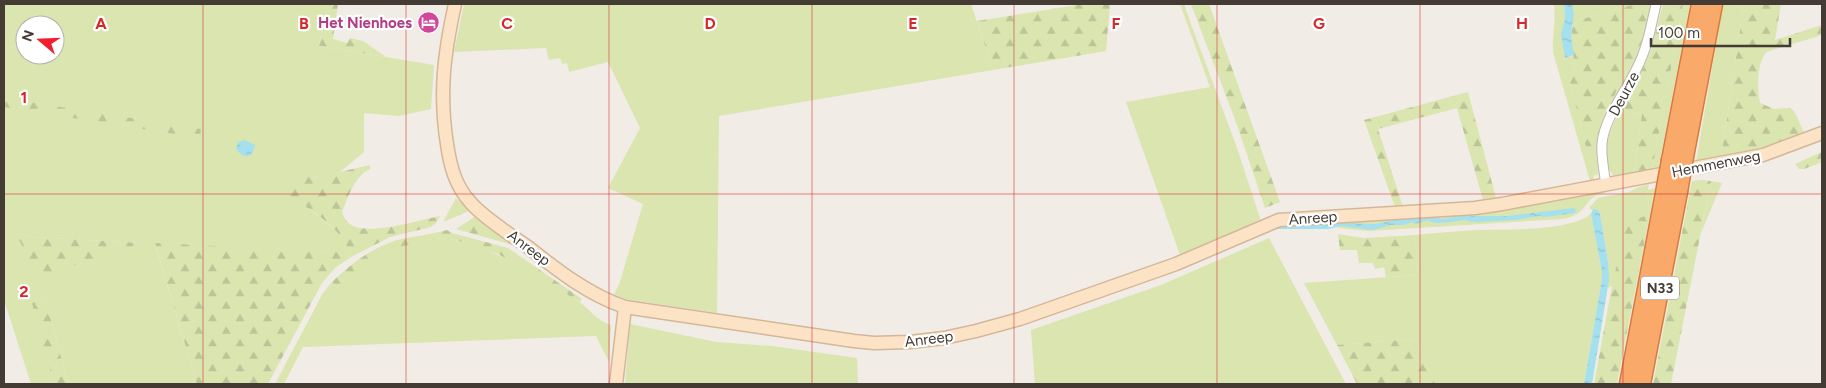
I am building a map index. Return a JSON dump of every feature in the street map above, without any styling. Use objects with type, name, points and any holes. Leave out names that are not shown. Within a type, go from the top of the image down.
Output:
[{"type":"highway","name":"N33","points":[[1678,158],[1700,4]]},
{"type":"highway","name":"N33","points":[[1628,384],[1714,4]]},
{"type":"highway","name":"N33","points":[[1642,384],[1671,192]]},
{"type":"street","name":"Anreep","points":[[455,4],[447,39],[442,89],[448,152],[459,187],[471,204],[534,252],[590,291],[610,302],[625,307],[840,340],[874,343],[926,340],[968,333],[1020,318],[1176,264],[1279,220],[1475,208],[1606,185]]},
{"type":"street","name":"Deurze","points":[[1606,185],[1602,158],[1604,133],[1637,70],[1646,47],[1656,4]]},
{"type":"street","name":"Hemmenweg","points":[[1606,185],[1762,155],[1822,133]]},
{"type":"street","points":[[616,384],[625,307]]},
{"type":"green space","points":[[4,4],[327,4],[319,46],[434,65],[431,109],[399,116],[364,113],[364,152],[340,172],[314,178],[288,193],[333,228],[347,246],[350,258],[336,252],[155,244],[197,384],[68,384],[45,296],[33,303],[54,384],[31,384],[4,300]],"holes":[[[20,234],[33,237],[140,243],[39,276],[19,240]]]},
{"type":"green space","points":[[327,4],[338,4],[333,39],[347,43],[350,38],[363,41],[386,57],[319,46]]},
{"type":"green space","points":[[464,4],[971,4],[993,70],[719,116],[717,313],[625,299],[614,294],[619,285],[643,204],[608,188],[640,128],[608,62],[569,72],[567,63],[562,64],[560,58],[549,60],[546,48],[454,52]]},
{"type":"green space","points":[[1084,4],[1110,4],[1106,51],[993,70],[977,21]]},
{"type":"green space","points":[[1180,4],[1184,4],[1236,145],[1261,221],[1257,220],[1257,223],[1180,255],[1126,102],[1210,87]]},
{"type":"green space","points":[[1191,4],[1209,4],[1280,202],[1265,208],[1237,125]]},
{"type":"green space","points":[[1554,4],[1564,4],[1564,26],[1570,57],[1574,55],[1575,67],[1570,82],[1594,179],[1590,181],[1553,52]]},
{"type":"green space","points":[[1572,4],[1635,4],[1579,20],[1573,24]]},
{"type":"green space","points":[[1635,4],[1649,4],[1641,44],[1602,119],[1596,152],[1598,174],[1593,176],[1570,82],[1575,67],[1571,36],[1573,24],[1579,20]]},
{"type":"green space","points":[[1649,4],[1653,4],[1644,46],[1615,102],[1599,177],[1596,152],[1602,119],[1641,44]]},
{"type":"green space","points":[[1663,4],[1683,4],[1652,170],[1658,170],[1656,182],[1649,184],[1652,171],[1634,174],[1642,114],[1620,110],[1651,50]]},
{"type":"green space","points":[[1683,4],[1690,4],[1658,170],[1652,170]]},
{"type":"green space","points":[[1723,4],[1744,4],[1721,158],[1696,162]]},
{"type":"green space","points":[[1744,4],[1781,4],[1775,40],[1822,25],[1822,35],[1766,52],[1759,69],[1758,91],[1760,103],[1774,109],[1790,108],[1796,114],[1806,134],[1761,150],[1721,158]]},
{"type":"green space","points":[[1468,92],[1496,198],[1483,200],[1457,108],[1378,129],[1403,207],[1395,207],[1364,120]]},
{"type":"green space","points":[[4,98],[201,129],[200,138],[4,107]]},
{"type":"green space","points":[[1620,110],[1642,114],[1634,174],[1614,176],[1606,160],[1606,152],[1610,134]]},
{"type":"green space","points":[[1822,152],[1822,162],[1804,169],[1799,169],[1795,164]]},
{"type":"green space","points":[[370,165],[370,169],[364,172],[356,182],[342,212],[345,219],[351,225],[359,228],[382,228],[440,216],[431,227],[390,237],[351,257],[347,246],[334,228],[316,213],[287,194],[300,172],[314,178]]},
{"type":"green space","points":[[1692,181],[1711,181],[1671,384],[1653,384]]},
{"type":"green space","points":[[1711,181],[1722,183],[1701,233]]},
{"type":"green space","points":[[1649,184],[1643,217],[1618,263],[1612,286],[1608,288],[1608,262],[1600,214],[1589,208],[1598,198],[1629,192]]},
{"type":"green space","points":[[1655,188],[1617,384],[1594,384],[1612,286],[1627,219],[1643,217],[1648,190]]},
{"type":"green space","points":[[1605,190],[1606,193],[1592,198],[1577,214],[1562,219],[1368,231],[1338,228],[1333,220]]},
{"type":"green space","points":[[456,198],[469,211],[443,222]]},
{"type":"green space","points":[[1591,214],[1602,279],[1584,384],[1435,384],[1414,339],[1337,345],[1304,283],[1418,275],[1415,235],[1469,230],[1552,227],[1580,220]]},
{"type":"green space","points":[[476,216],[513,245],[456,229]]},
{"type":"green space","points":[[447,230],[508,248],[582,299],[580,302],[498,254],[459,241],[442,238],[422,241],[390,250],[369,260],[337,288],[332,282],[354,263],[379,247],[397,240]]},
{"type":"green space","points":[[20,234],[33,237],[141,243],[39,277],[19,240]]},
{"type":"green space","points":[[1338,234],[1364,238],[1415,235],[1418,275],[1386,277],[1384,267],[1375,269],[1373,263],[1359,263],[1357,250],[1340,250]]},
{"type":"green space","points":[[442,238],[478,247],[512,262],[546,280],[611,325],[609,362],[596,336],[303,347],[284,384],[275,384],[323,293],[332,282],[337,288],[366,262],[387,251],[414,243]]},
{"type":"green space","points":[[1269,238],[1346,384],[1035,384],[1031,330],[1161,285]]},
{"type":"green space","points":[[155,243],[336,252],[350,258],[336,267],[322,283],[268,384],[197,384]]},
{"type":"green space","points":[[45,296],[68,384],[54,384],[32,303]]},
{"type":"green space","points":[[630,324],[716,342],[772,346],[857,358],[858,384],[625,384]]},
{"type":"green space","points":[[1414,339],[1435,384],[1357,384],[1337,345]]},
{"type":"water","points":[[1564,4],[1572,4],[1574,14],[1571,36],[1574,55],[1565,58],[1561,34],[1565,19]]},
{"type":"water","points":[[245,140],[255,145],[252,153],[247,156],[242,155],[236,149],[238,142]]},
{"type":"water","points":[[1574,208],[1576,210],[1575,213],[1545,217],[1474,222],[1464,220],[1443,223],[1442,221],[1441,223],[1428,220],[1415,224],[1412,222],[1403,225],[1391,225],[1373,230],[1340,226],[1329,229],[1276,229],[1274,226],[1277,224],[1282,226],[1341,223],[1375,224],[1399,219],[1418,219],[1431,216],[1442,219],[1462,216],[1508,216]]},
{"type":"water","points":[[1593,209],[1598,210],[1600,214],[1609,280],[1592,384],[1584,384],[1602,279],[1591,214]]},
{"type":"place","name":"Het Nienhoes","points":[[428,23]]}]
